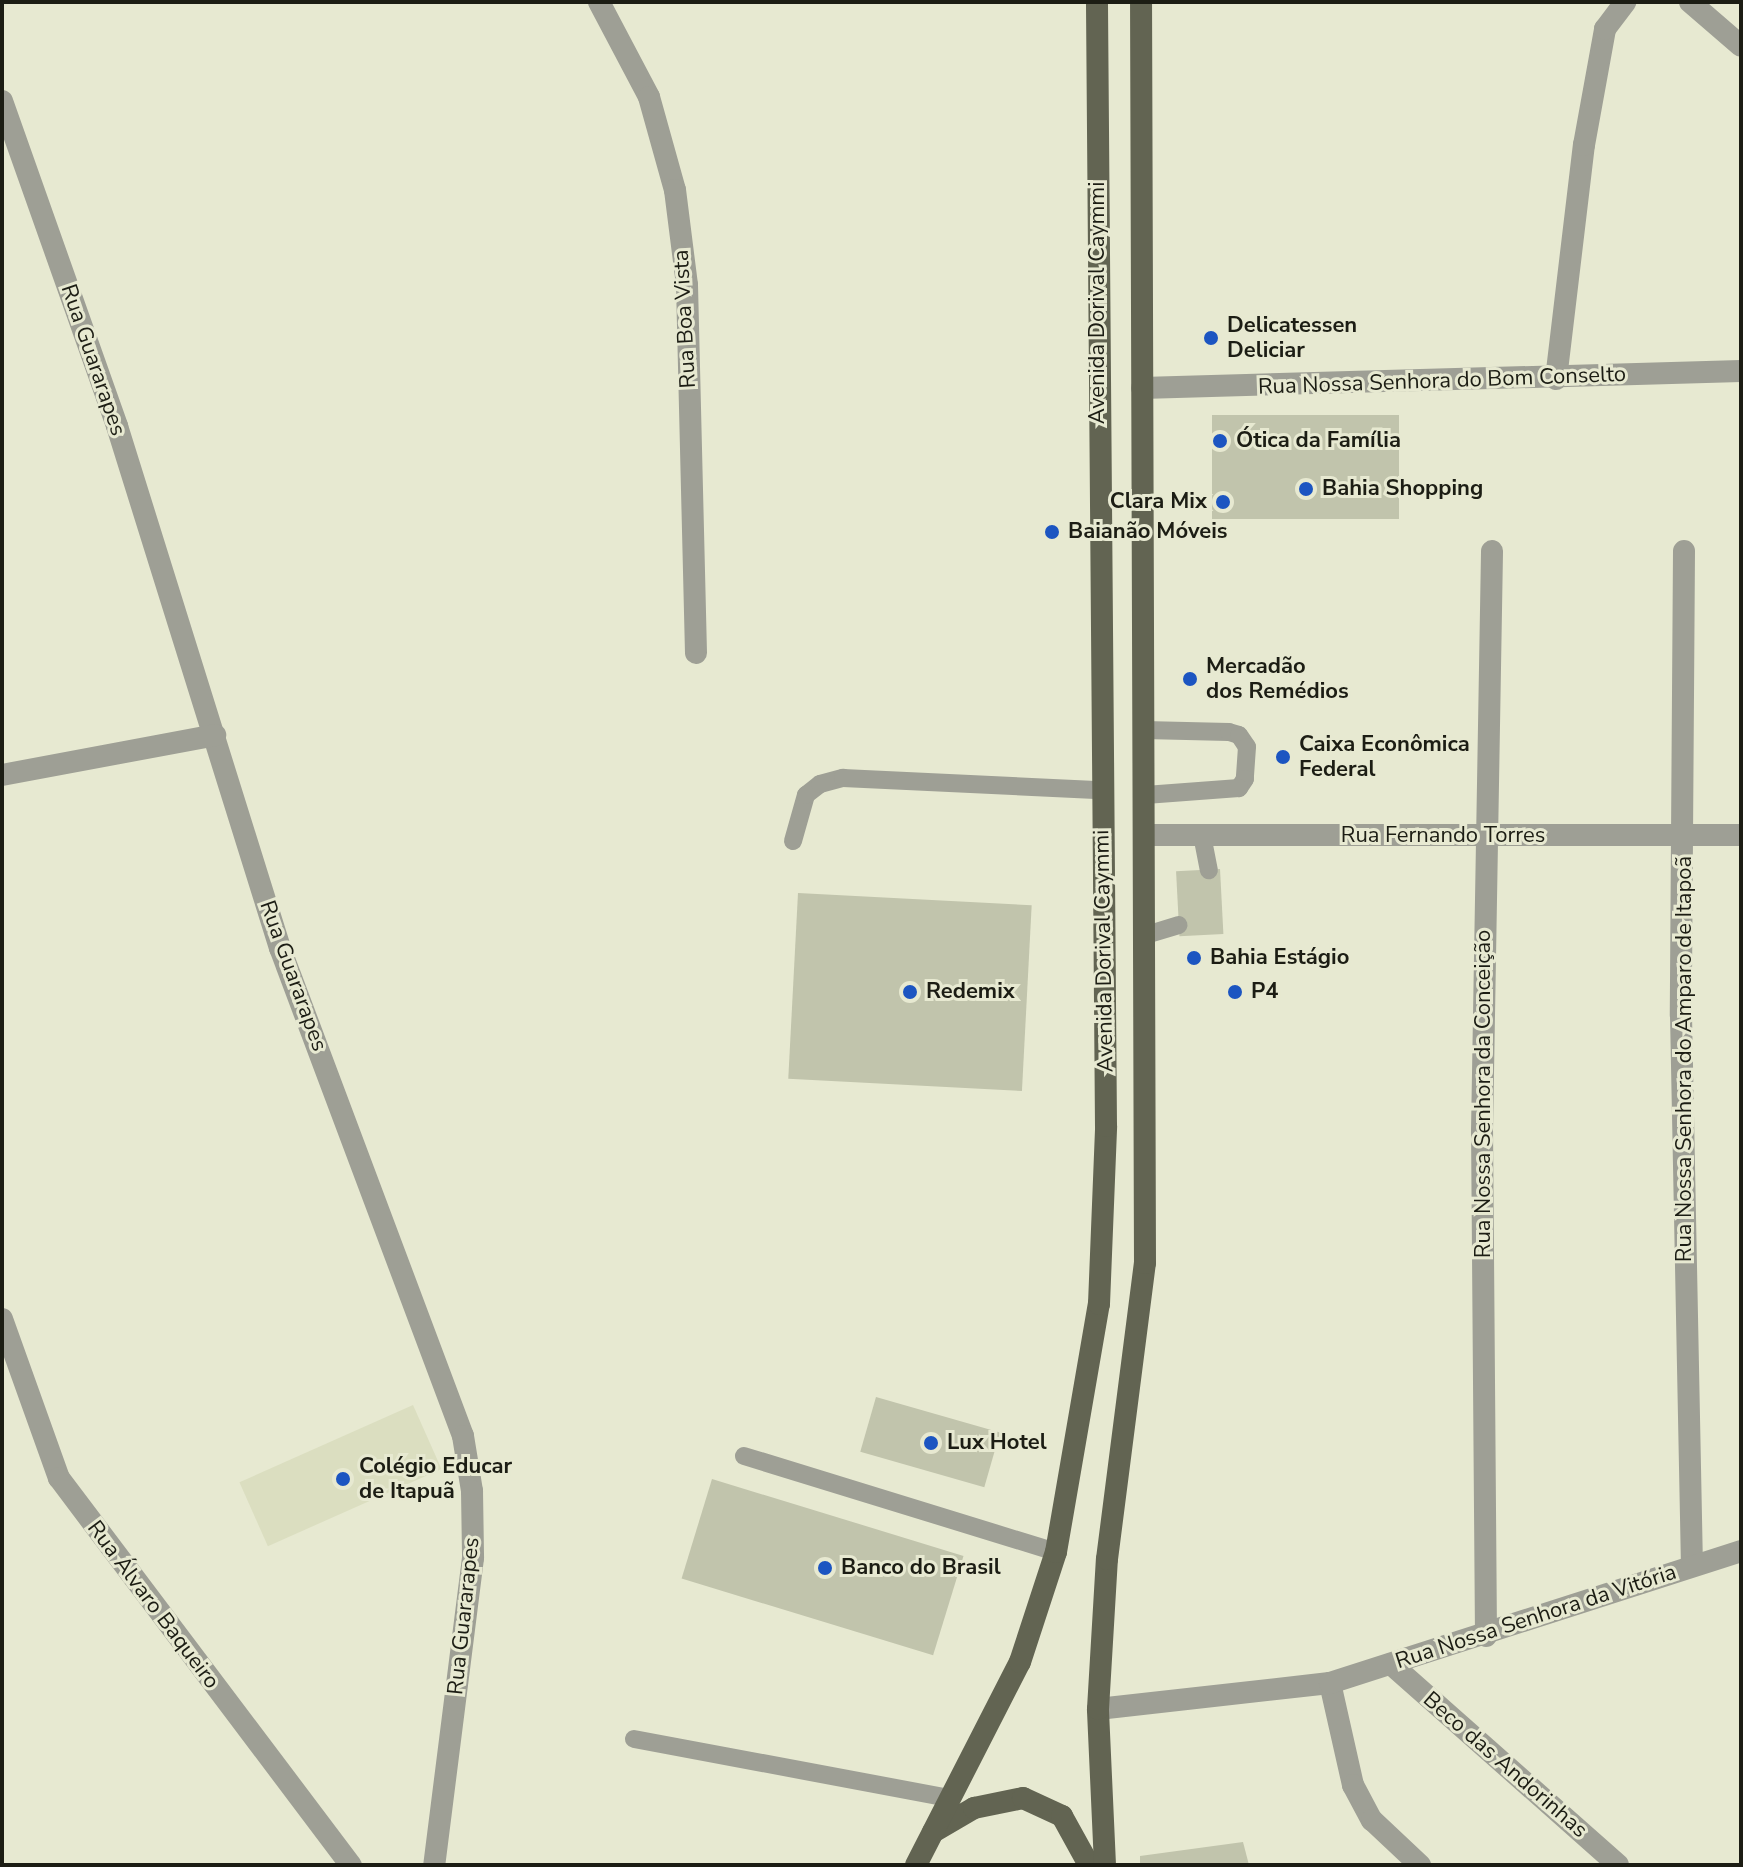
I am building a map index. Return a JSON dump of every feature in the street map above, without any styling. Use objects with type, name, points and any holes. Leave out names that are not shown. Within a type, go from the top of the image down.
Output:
[{"type":"main road","name":"Avenida Dorival Caymmi","points":[[916,1865],[1020,1662],[1056,1552],[1099,1304],[1106,1126],[1097,2]]},
{"type":"main road","name":"Avenida Dorival Caymmi","points":[[1105,1865],[1098,1709],[1107,1559],[1145,1263],[1141,2]]},
{"type":"main road","points":[[933,1832],[974,1808],[1023,1798],[1062,1816],[1089,1865]]},
{"type":"street","name":"Rua Boa Vista","points":[[599,2],[649,97],[675,190],[687,285],[696,653]]},
{"type":"street","points":[[1556,379],[1584,145],[1605,29],[1625,2]]},
{"type":"street","points":[[1690,2],[1741,46]]},
{"type":"street","name":"Rua Guararapes","points":[[2,101],[117,426],[280,948],[463,1436],[472,1491],[473,1558],[434,1865]]},
{"type":"street","name":"Rua Nossa Senhora do Bom Conselto","points":[[1142,388],[1556,379],[1741,371]]},
{"type":"street","name":"Rua Nossa Senhora da Conceição","points":[[1486,1636],[1482,1131],[1492,551]]},
{"type":"street","name":"Rua Nossa Senhora do Amparo de Itapoã","points":[[1684,551],[1685,834],[1681,1015],[1692,1566]]},
{"type":"street","points":[[2,775],[215,735]]},
{"type":"street","name":"Rua Fernando Torres","points":[[1146,835],[1741,835]]},
{"type":"street","name":"Rua Álvaro Baqueiro","points":[[2,1319],[59,1478],[351,1865]]},
{"type":"street","name":"Rua Nossa Senhora da Vitória","points":[[1098,1709],[1330,1683],[1486,1636],[1741,1551]]},
{"type":"street","name":"Beco das Andorinhas","points":[[1391,1664],[1618,1865]]},
{"type":"street","points":[[1330,1683],[1353,1785],[1372,1820],[1420,1865]]},
{"type":"lane","points":[[1144,730],[1229,732],[1239,735],[1247,747],[1245,779],[1239,788],[1145,795]]},
{"type":"lane","points":[[793,841],[806,795],[820,784],[843,778],[1101,790]]},
{"type":"lane","points":[[1202,835],[1209,870]]},
{"type":"lane","points":[[1146,935],[1178,925]]},
{"type":"lane","points":[[744,1456],[1056,1552]]},
{"type":"lane","points":[[634,1739],[950,1798]]},
{"type":"shaded area","name":"Colégio Educar de Itapuã","points":[[413,1405],[441,1469],[268,1546],[239,1482]]},
{"type":"building","name":"Bahia Shopping","points":[[1212,415],[1399,415],[1399,519],[1212,519]]},
{"type":"building","points":[[1220,869],[1223,934],[1179,936],[1176,871]]},
{"type":"building","name":"Redemix","points":[[798,893],[1032,905],[1022,1091],[788,1079]]},
{"type":"building","name":"Lux Hotel","points":[[876,1397],[1000,1433],[984,1487],[860,1452]]},
{"type":"building","name":"Banco do Brasil","points":[[712,1479],[964,1556],[933,1655],[682,1578]]},
{"type":"building","points":[[1243,1842],[1249,1865],[1140,1865],[1140,1856]]},
{"type":"place","name":"Delicatessen Deliciar","points":[[1211,338]]},
{"type":"place","name":"Ótica da Família","points":[[1220,441]]},
{"type":"place","name":"Bahia Shopping","points":[[1306,489]]},
{"type":"place","name":"Clara Mix","points":[[1223,502]]},
{"type":"place","name":"Baianão Móveis","points":[[1052,532]]},
{"type":"place","name":"Mercadão dos Remédios","points":[[1190,679]]},
{"type":"place","name":"Caixa Econômica Federal","points":[[1283,757]]},
{"type":"place","name":"Bahia Estágio","points":[[1194,958]]},
{"type":"place","name":"Redemix","points":[[910,992]]},
{"type":"place","name":"P4","points":[[1235,992]]},
{"type":"place","name":"Lux Hotel","points":[[931,1443]]},
{"type":"place","name":"Colégio Educar de Itapuã","points":[[343,1479]]},
{"type":"place","name":"Banco do Brasil","points":[[825,1568]]}]
